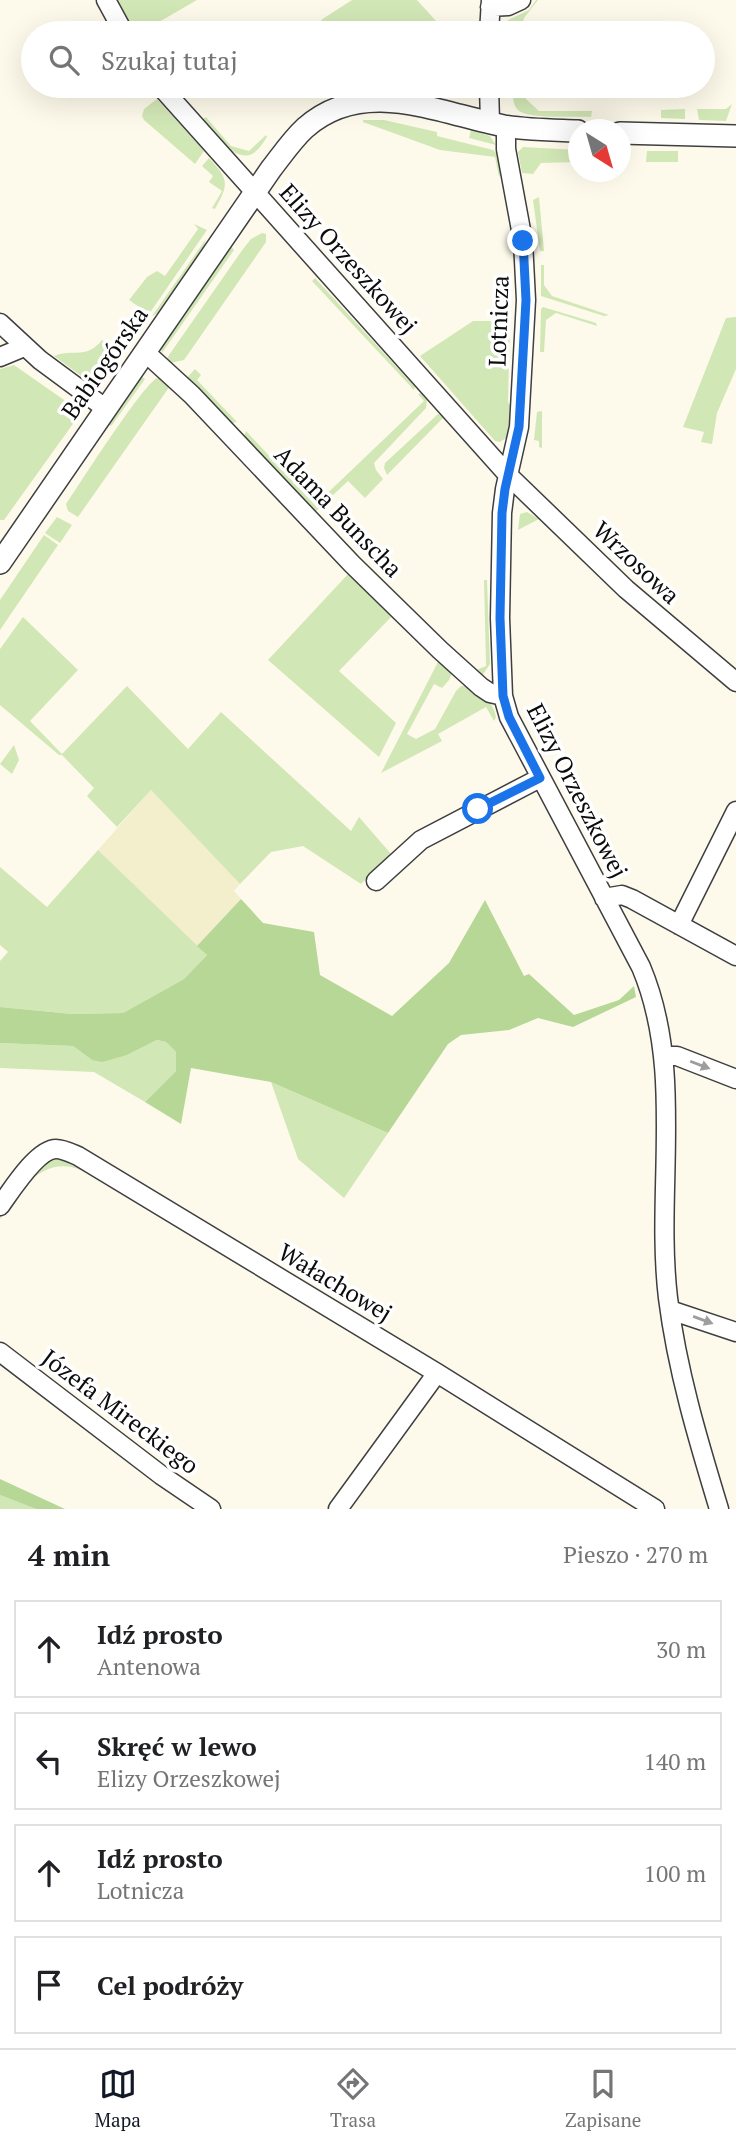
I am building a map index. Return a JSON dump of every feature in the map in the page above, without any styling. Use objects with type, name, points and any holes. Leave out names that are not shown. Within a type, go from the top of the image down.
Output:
[{"type":"street","points":[[106,0],[117,21]]},
{"type":"street","points":[[490,4],[508,6],[522,0]]},
{"type":"street","name":"Elizy Orzeszkowej","points":[[171,98],[508,475],[503,501],[501,551],[503,696],[509,717],[647,981],[664,1056],[666,1251],[670,1310],[691,1416],[719,1509]]},
{"type":"street","name":"Lotnicza","points":[[492,98],[506,149],[523,241],[526,300],[519,427],[508,475]]},
{"type":"street","name":"Babiogórska","points":[[0,563],[255,192],[288,146],[305,128],[346,105],[378,100],[399,102],[498,124],[568,130]]},
{"type":"street","points":[[631,133],[736,136]]},
{"type":"street","points":[[0,323],[24,347],[106,408]]},
{"type":"street","points":[[0,357],[24,347]]},
{"type":"street","name":"Adama Bunscha","points":[[145,352],[192,395],[352,564],[440,650],[490,693],[503,696]]},
{"type":"street","name":"Wrzosowa","points":[[508,475],[642,604],[736,682]]},
{"type":"street","points":[[376,881],[421,839],[540,778]]},
{"type":"street","points":[[679,925],[736,811]]},
{"type":"street","points":[[604,898],[622,895],[632,899],[736,956]]},
{"type":"street","points":[[664,1056],[677,1056],[736,1079]]},
{"type":"street","name":"Wałachowej","points":[[0,1206],[30,1166],[47,1152],[57,1149],[78,1156],[437,1373],[655,1509]]},
{"type":"street","points":[[670,1310],[736,1332]]},
{"type":"street","name":"Józefa Mireckiego","points":[[0,1352],[161,1475],[211,1509]]},
{"type":"street","points":[[338,1509],[437,1373]]},
{"type":"shaded area","points":[[151,790],[240,884],[234,891],[241,899],[197,946],[98,850]]},
{"type":"green space","points":[[114,0],[197,0],[161,21],[127,21]]},
{"type":"green space","points":[[352,0],[417,0],[436,21],[322,21]]},
{"type":"green space","points":[[538,0],[523,21],[508,21],[508,20],[529,10]]},
{"type":"green space","points":[[513,98],[526,98],[539,111],[592,111],[591,117],[544,116],[521,112],[514,104]]},
{"type":"green space","points":[[157,99],[204,151],[195,164],[144,120],[144,109]]},
{"type":"green space","points":[[732,104],[726,121],[699,120],[697,109],[726,109]]},
{"type":"green space","points":[[685,109],[685,119],[661,118],[661,110]]},
{"type":"green space","points":[[206,117],[231,146],[249,151],[266,135],[267,137],[252,154],[238,154],[218,137],[203,119]]},
{"type":"green space","points":[[363,120],[384,120],[437,132],[437,136],[493,150],[499,155],[502,171],[499,177],[495,157],[440,150]]},
{"type":"green space","points":[[471,130],[490,136],[496,145],[469,138]]},
{"type":"green space","points":[[523,147],[568,149],[568,162],[541,163],[533,174],[522,173],[518,152]]},
{"type":"green space","points":[[647,151],[678,151],[678,162],[646,162]]},
{"type":"green space","points":[[209,158],[225,182],[223,193],[215,209],[212,208],[222,191],[209,182],[213,176],[202,166]]},
{"type":"green space","points":[[539,197],[544,251],[540,251],[533,200]]},
{"type":"green space","points":[[194,224],[207,230],[149,314],[129,300],[147,277],[157,271],[165,276],[198,229]]},
{"type":"green space","points":[[262,233],[266,234],[266,242],[184,360],[170,363],[167,359],[169,355],[243,249],[251,239]]},
{"type":"green space","points":[[206,239],[203,248],[158,313],[152,316]]},
{"type":"green space","points":[[231,246],[234,250],[162,353],[161,347]]},
{"type":"green space","points":[[541,265],[544,265],[544,285],[552,296],[609,315],[604,316],[541,296]]},
{"type":"green space","points":[[315,278],[415,387],[414,390],[312,281]]},
{"type":"green space","points":[[543,307],[596,323],[597,326],[556,313],[546,320],[544,352],[540,352]]},
{"type":"green space","points":[[736,317],[736,369],[717,413],[712,444],[701,442],[704,432],[683,427],[726,318]]},
{"type":"green space","points":[[473,321],[510,321],[508,402],[513,410],[509,436],[500,442],[495,441],[420,356]]},
{"type":"green space","points":[[102,340],[122,354],[101,383],[86,376],[84,378],[54,356],[91,350]]},
{"type":"green space","points":[[14,365],[77,409],[80,414],[4,520],[0,520],[0,369]]},
{"type":"green space","points":[[195,369],[201,375],[197,380],[237,422],[225,424],[184,381]]},
{"type":"green space","points":[[141,376],[145,379],[110,426],[108,424]]},
{"type":"green space","points":[[157,378],[167,379],[224,441],[170,386],[78,517],[68,511],[66,504],[97,457],[138,398]]},
{"type":"green space","points":[[421,393],[427,400],[426,408],[374,463],[383,479],[365,498],[348,481],[314,513],[387,586],[380,586],[242,442],[246,431],[315,505],[424,401],[418,394]]},
{"type":"green space","points":[[542,411],[542,448],[539,447],[539,441],[534,440],[537,412]]},
{"type":"green space","points":[[438,414],[445,416],[387,475],[385,463]]},
{"type":"green space","points":[[527,512],[539,519],[518,530],[520,514]]},
{"type":"green space","points":[[57,517],[72,525],[60,543],[45,533]]},
{"type":"green space","points":[[44,535],[58,545],[0,630],[0,600]]},
{"type":"green space","points":[[349,573],[393,615],[339,671],[396,723],[379,757],[268,660]]},
{"type":"green space","points":[[484,580],[487,580],[490,664],[482,676],[453,654],[452,648],[476,670],[486,666]]},
{"type":"green space","points":[[23,617],[78,670],[30,721],[62,754],[127,686],[188,749],[221,712],[351,831],[359,817],[392,855],[361,884],[303,846],[271,852],[240,884],[151,790],[117,827],[87,796],[94,788],[62,755],[0,705],[0,649]]},
{"type":"green space","points":[[441,656],[453,671],[442,688],[434,684],[407,734],[416,739],[435,729],[461,686],[473,688],[488,700],[495,711],[494,721],[486,707],[438,734],[442,741],[381,773]]},
{"type":"green space","points":[[14,745],[19,760],[12,774],[0,764]]},
{"type":"green space","points":[[98,850],[207,955],[184,979],[123,1013],[72,1014],[0,1007],[0,961],[8,952],[0,945],[0,867],[47,907]]},
{"type":"green space","points":[[241,899],[263,923],[314,932],[320,975],[392,1016],[449,963],[485,900],[524,976],[529,974],[574,1015],[619,1000],[634,986],[636,997],[573,1027],[538,1018],[509,1030],[461,1035],[448,1044],[388,1133],[271,1082],[191,1068],[181,1124],[145,1102],[176,1071],[176,1052],[166,1042],[157,1040],[127,1055],[102,1062],[92,1060],[73,1046],[0,1043],[0,1007],[72,1014],[123,1013],[184,979],[207,955],[197,946]]},
{"type":"green space","points":[[157,1040],[166,1042],[176,1052],[176,1071],[145,1102],[94,1072],[0,1068],[0,1043],[73,1046],[92,1060],[127,1055]]},
{"type":"green space","points":[[271,1082],[388,1133],[344,1198],[298,1159]]},
{"type":"green space","points":[[64,1158],[93,1176],[71,1167],[48,1169],[29,1182],[0,1219],[0,1211],[44,1162]]},
{"type":"green space","points":[[0,1479],[65,1509],[36,1509],[0,1495]]},
{"type":"green space","points":[[0,1495],[36,1509],[0,1509]]},
{"type":"route","points":[[478,809],[540,778],[505,707],[500,618],[502,513],[519,427],[526,300],[523,241]]}]
